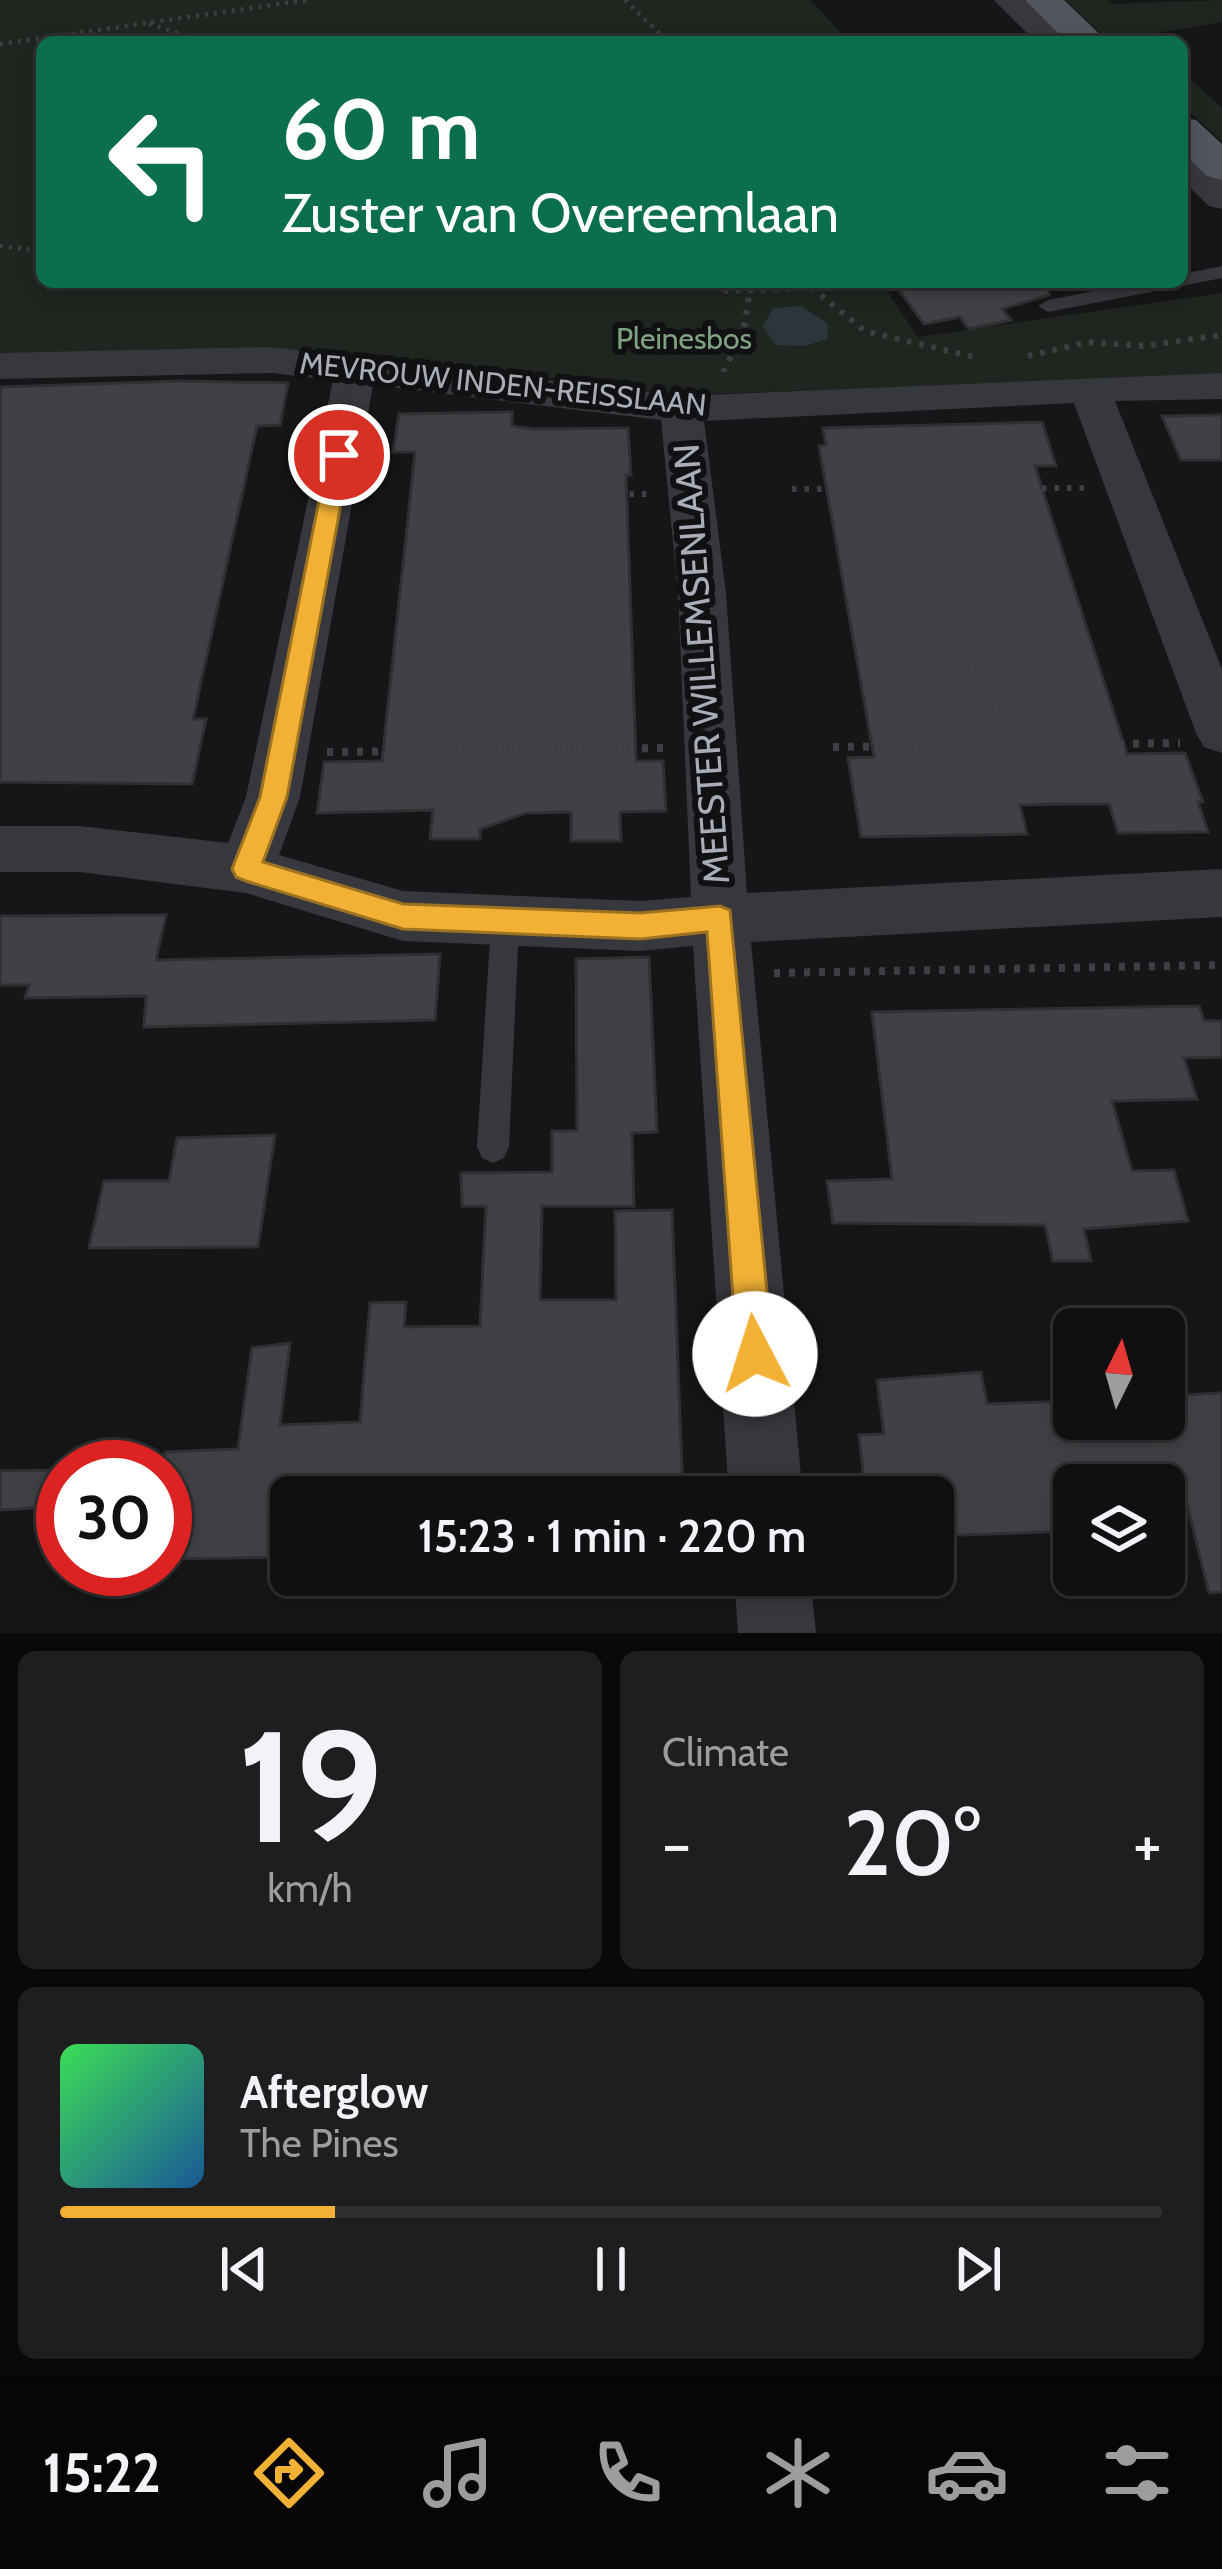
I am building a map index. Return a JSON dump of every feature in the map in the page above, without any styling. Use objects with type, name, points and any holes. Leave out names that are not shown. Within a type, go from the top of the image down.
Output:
[{"type":"main road","points":[[1043,0],[1083,36]]},
{"type":"main road","points":[[1188,135],[1222,167]]},
{"type":"street","points":[[1009,0],[1048,36]]},
{"type":"street","points":[[1188,167],[1222,198]]},
{"type":"street","name":"MEVROUW INDEN-REISSLAAN","points":[[0,366],[271,360],[681,409],[1090,388],[1222,386]]},
{"type":"street","points":[[246,869],[273,797],[283,752],[355,370]]},
{"type":"street","points":[[1090,388],[1127,486],[1203,738]]},
{"type":"street","name":"MEESTER WILLEMSENLAAN","points":[[681,409],[702,593],[722,946],[764,1476]]},
{"type":"street","points":[[0,849],[80,849],[246,869],[403,916],[640,926],[722,946],[1222,893]]},
{"type":"street","points":[[774,1596],[777,1633]]},
{"type":"lane","points":[[1188,279],[1222,272]]},
{"type":"lane","points":[[1048,306],[1140,288]]},
{"type":"lane","points":[[493,1148],[505,923]]},
{"type":"path","points":[[56,36],[308,0]]},
{"type":"path","points":[[625,0],[662,36]]},
{"type":"path","points":[[148,23],[188,36]]},
{"type":"path","points":[[0,44],[36,39]]},
{"type":"path","points":[[0,247],[36,250]]},
{"type":"path","points":[[719,288],[776,288]]},
{"type":"path","points":[[818,288],[865,332],[980,358]]},
{"type":"path","points":[[681,409],[712,386],[736,356],[748,320],[750,290]]},
{"type":"path","points":[[1023,357],[1088,343],[1143,346],[1222,335]]},
{"type":"path","points":[[792,489],[1127,486]]},
{"type":"path","points":[[934,489],[998,745]]},
{"type":"path","points":[[510,749],[519,496],[691,493]]},
{"type":"path","points":[[833,747],[1203,738]]},
{"type":"path","points":[[283,752],[710,748]]},
{"type":"path","points":[[722,946],[1222,964]]},
{"type":"green space","name":"Pleinesbos","points":[[0,0],[811,0],[844,36],[36,36],[36,288],[885,288],[918,337],[1222,293],[1222,376],[676,395],[367,353],[0,353]]},
{"type":"green space","points":[[1065,0],[1113,4],[1222,0],[1222,22],[1144,36],[1104,36]]},
{"type":"green space","points":[[1188,77],[1222,108],[1222,141],[1188,110]]},
{"type":"shaded area","points":[[801,306],[828,324],[827,339],[805,346],[776,345],[763,326],[773,308]]},
{"type":"building","points":[[897,288],[1048,288],[1049,295],[1002,309],[1011,320],[969,329],[960,317],[924,324]]},
{"type":"building","points":[[288,383],[280,425],[257,426],[193,719],[206,719],[192,784],[0,782],[0,387]]},
{"type":"building","points":[[512,412],[512,426],[533,429],[628,428],[636,761],[663,761],[666,811],[620,812],[621,841],[571,841],[571,812],[526,813],[480,829],[480,839],[430,839],[433,810],[317,813],[324,762],[382,761],[415,452],[393,452],[399,414]]},
{"type":"building","points":[[1222,415],[1222,460],[1181,460],[1162,416]]},
{"type":"building","points":[[1042,422],[1056,466],[1035,466],[1127,754],[1185,753],[1208,832],[1118,833],[1109,804],[1064,804],[1020,805],[1027,834],[861,837],[848,758],[874,757],[819,446],[826,445],[823,428]]},
{"type":"building","points":[[166,915],[156,960],[440,954],[435,1020],[144,1027],[146,996],[25,998],[29,985],[0,985],[0,916]]},
{"type":"building","points":[[649,957],[657,1132],[632,1133],[634,1206],[542,1206],[540,1300],[616,1300],[615,1211],[672,1210],[682,1476],[270,1476],[270,1557],[192,1559],[192,1451],[238,1449],[252,1348],[290,1343],[280,1425],[360,1422],[370,1303],[406,1302],[404,1327],[480,1326],[486,1206],[462,1206],[461,1173],[552,1172],[552,1131],[577,1131],[576,959]]},
{"type":"building","points":[[1199,1006],[1204,1021],[1222,1021],[1222,1057],[1184,1058],[1197,1099],[1112,1101],[1132,1171],[1174,1170],[1188,1221],[1084,1229],[1091,1261],[1053,1261],[1045,1225],[833,1223],[827,1181],[892,1179],[872,1012]]},
{"type":"building","points":[[275,1135],[258,1247],[89,1248],[104,1181],[169,1181],[177,1138]]},
{"type":"building","points":[[981,1372],[987,1404],[1053,1402],[1053,1440],[1185,1440],[1185,1395],[1222,1393],[1222,1592],[1209,1593],[1185,1497],[1185,1464],[1053,1464],[1053,1532],[954,1535],[954,1476],[864,1476],[859,1435],[884,1434],[877,1380]]},
{"type":"building","points":[[36,1470],[36,1508],[0,1510],[0,1471]]},
{"type":"route","points":[[339,455],[273,797],[246,869],[403,916],[640,926],[720,919],[755,1354]]}]
